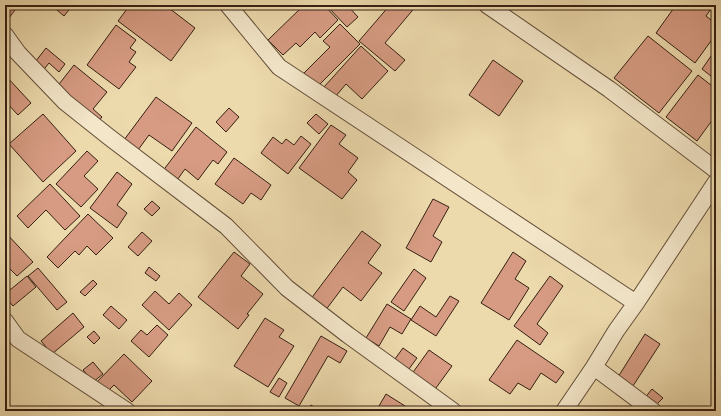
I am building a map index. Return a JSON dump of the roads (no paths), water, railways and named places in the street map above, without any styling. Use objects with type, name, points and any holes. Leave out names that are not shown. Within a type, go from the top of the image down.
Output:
[{"type":"street","points":[[228,5],[279,67],[636,303]]},
{"type":"street","points":[[487,5],[609,89],[716,170]]},
{"type":"street","points":[[5,35],[18,53],[65,102],[226,226],[288,288],[348,335],[453,411]]},
{"type":"street","points":[[564,411],[716,182]]},
{"type":"street","points":[[5,321],[18,339],[127,411]]},
{"type":"street","points":[[594,367],[653,411]]}]
